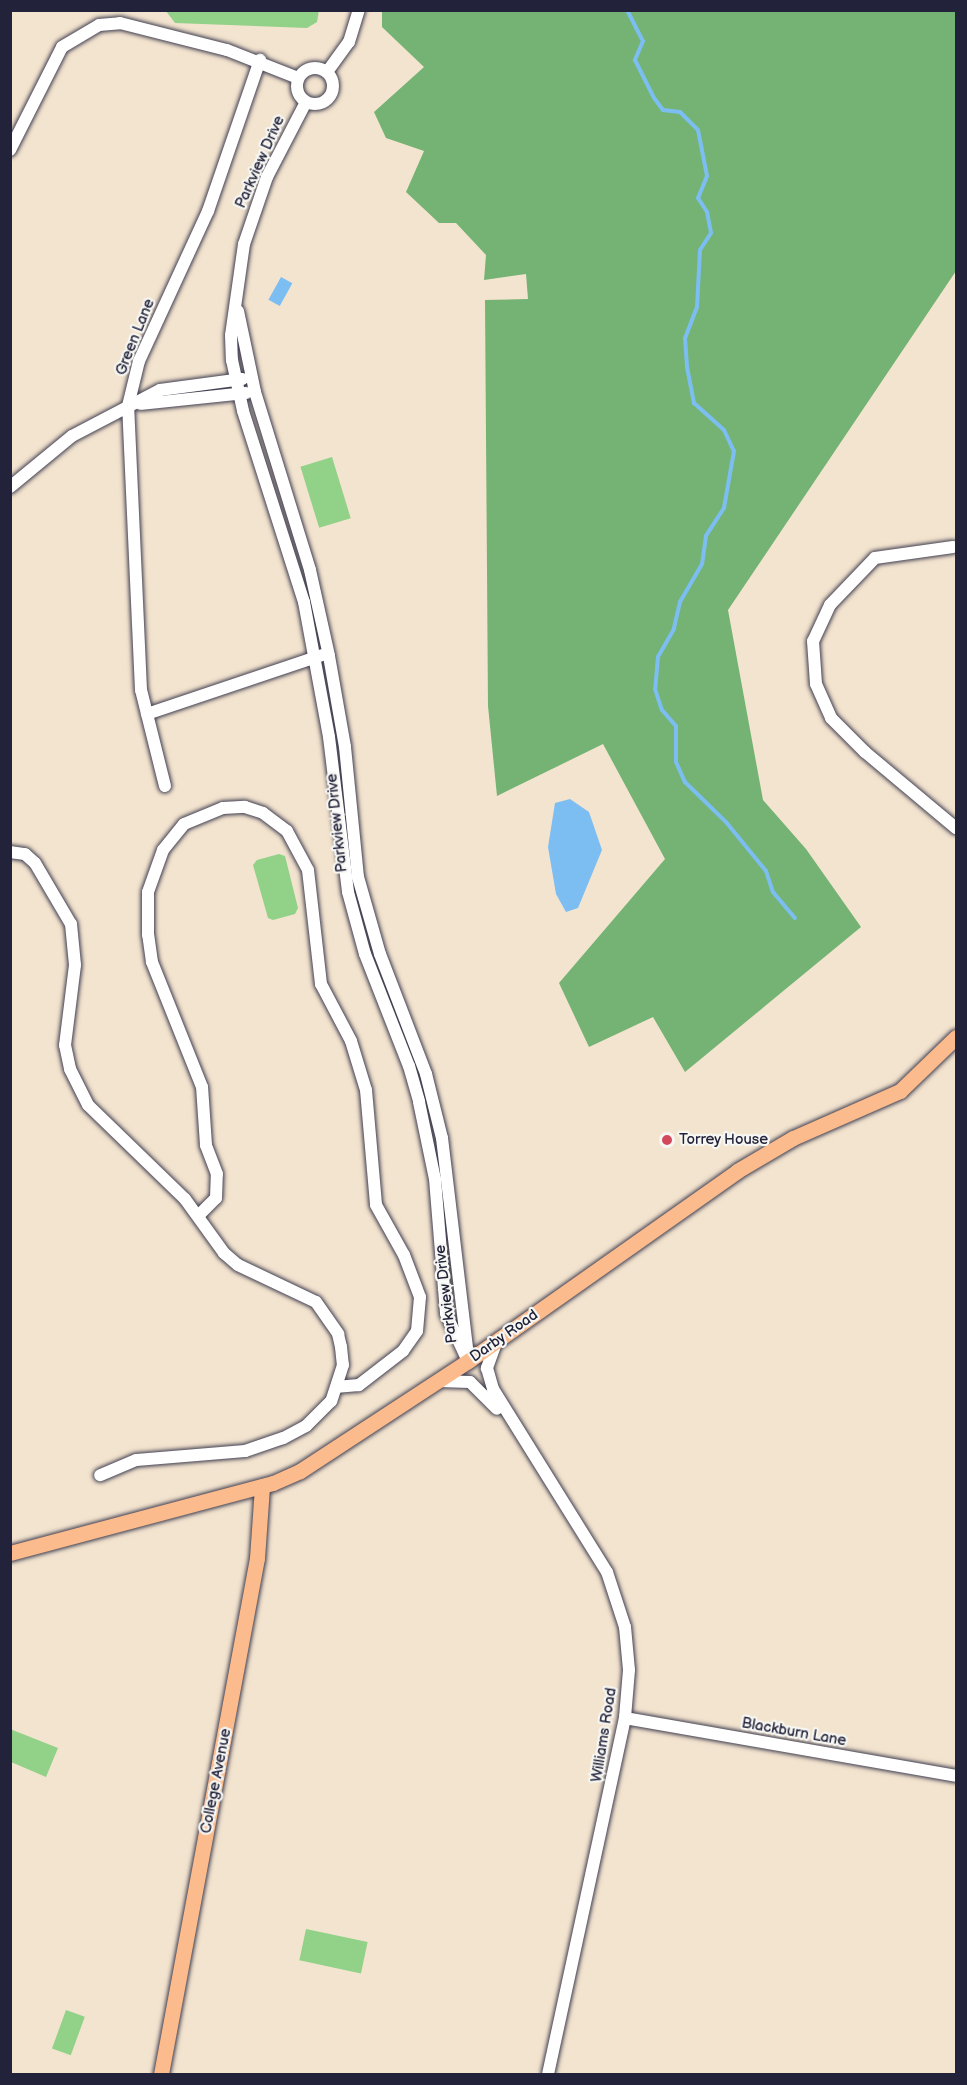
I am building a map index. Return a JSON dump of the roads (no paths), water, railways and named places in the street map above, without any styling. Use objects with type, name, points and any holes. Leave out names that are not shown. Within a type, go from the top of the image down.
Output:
[{"type":"main road","name":"Darby Road","points":[[10,1553],[262,1486],[300,1471],[468,1361],[736,1171],[794,1138],[900,1091],[957,1037]]},
{"type":"main road","name":"College Avenue","points":[[161,2074],[257,1558],[262,1486]]},
{"type":"street","points":[[327,72],[350,42],[359,10]]},
{"type":"street","points":[[10,150],[55,58],[71,39],[90,27],[120,22],[260,60],[298,78]]},
{"type":"street","name":"Green Lane","points":[[165,786],[140,675],[128,406],[139,361],[208,211],[260,60]]},
{"type":"street","points":[[309,68],[327,72],[333,82],[331,95],[322,103],[306,102],[296,89],[298,78],[309,68]]},
{"type":"street","name":"Parkview Drive","points":[[306,102],[255,205],[244,244],[237,307],[231,335],[240,393],[289,545],[315,658],[331,758],[342,862],[355,921],[414,1082],[437,1204],[448,1323],[468,1361]]},
{"type":"street","name":"Parkview Drive","points":[[237,307],[255,392],[310,570],[328,653],[345,756],[358,877],[383,963],[428,1079],[451,1203],[458,1292],[465,1322],[468,1361]]},
{"type":"street","points":[[10,487],[72,436],[128,406],[183,384],[252,377]]},
{"type":"street","points":[[128,406],[255,392]]},
{"type":"street","points":[[953,547],[876,558],[830,605],[813,641],[816,684],[831,718],[865,752],[957,828]]},
{"type":"street","points":[[147,714],[328,653]]},
{"type":"street","points":[[331,758],[345,756]]},
{"type":"street","points":[[199,1215],[216,1198],[217,1174],[206,1145],[202,1087],[152,962],[147,935],[148,892],[158,860],[176,832],[194,819],[233,806],[255,809],[273,818],[301,850],[315,903],[321,984],[351,1041],[366,1090],[376,1205],[404,1255],[420,1297],[417,1332],[403,1351],[359,1385],[338,1387]]},
{"type":"street","points":[[10,852],[25,854],[35,863],[71,924],[75,965],[65,1045],[74,1080],[88,1105],[199,1215],[224,1252],[238,1265],[308,1297],[324,1311],[341,1347],[343,1365],[338,1387],[331,1401],[316,1417],[274,1443],[245,1451],[136,1460],[100,1475]]},
{"type":"street","points":[[414,1082],[428,1079]]},
{"type":"street","points":[[437,1204],[451,1203]]},
{"type":"street","name":"Williams Road","points":[[497,1340],[487,1368],[493,1389],[512,1425],[607,1572],[624,1627],[629,1670],[626,1718],[548,2074]]},
{"type":"street","name":"Williams Road","points":[[438,1381],[470,1382],[512,1425]]},
{"type":"street","name":"Blackburn Lane","points":[[626,1718],[957,1776]]},
{"type":"water","points":[[281,277],[292,283],[280,306],[268,300]]},
{"type":"water","points":[[570,799],[589,812],[602,850],[578,908],[566,912],[556,894],[548,847],[555,803]]},
{"type":"waterway","points":[[627,10],[643,41],[635,60],[654,98],[663,110],[680,112],[698,130],[707,176],[698,198],[707,212],[711,233],[700,250],[697,307],[685,338],[687,367],[694,403],[724,430],[734,451],[724,508],[706,536],[702,564],[680,602],[674,629],[658,657],[655,689],[662,710],[676,726],[676,762],[685,782],[726,822],[766,871],[773,892],[795,918]]},
{"type":"place","name":"Torrey House","points":[[667,1140]]}]
